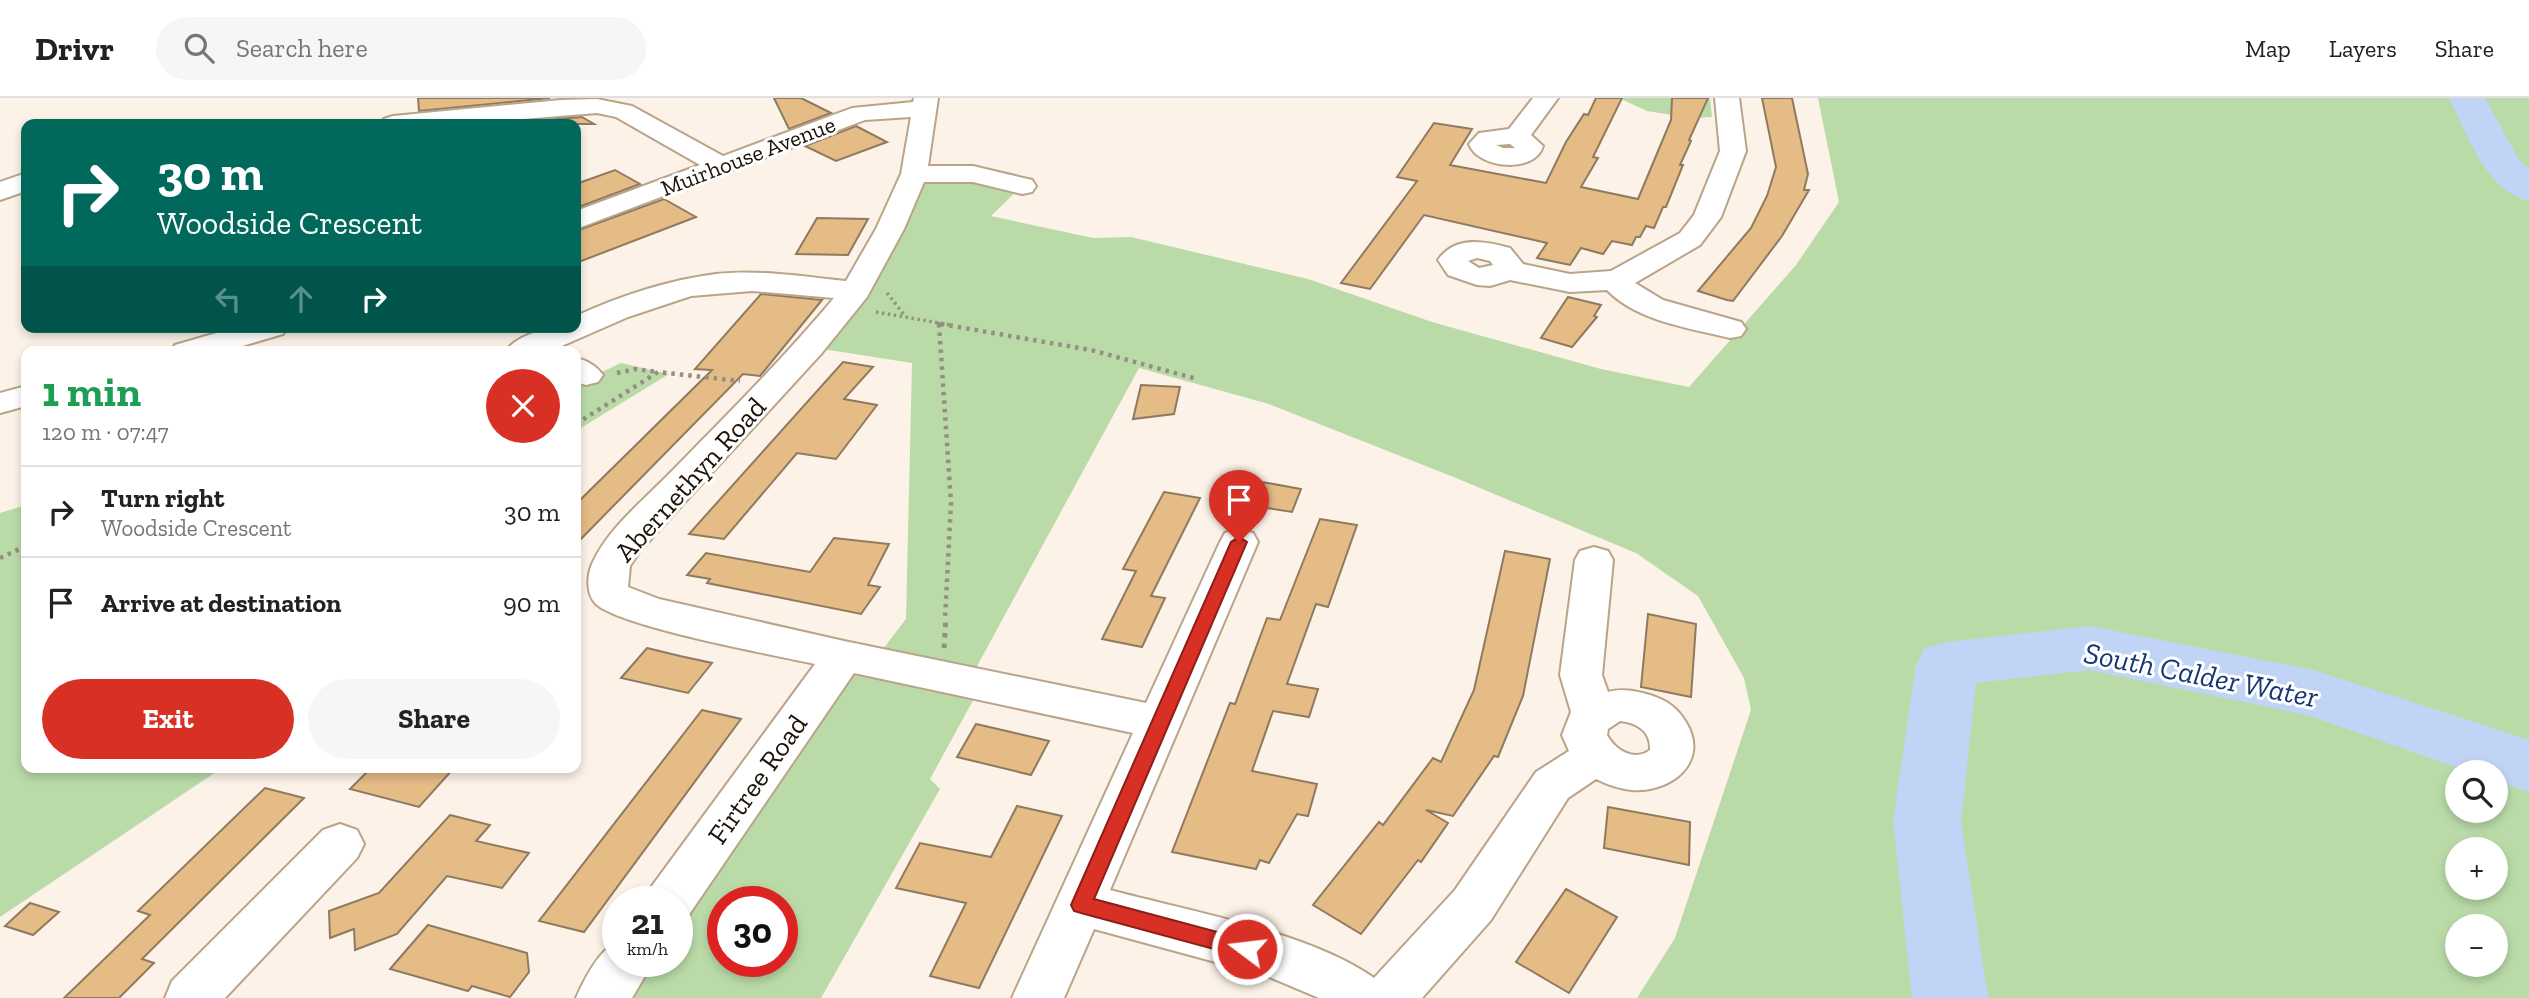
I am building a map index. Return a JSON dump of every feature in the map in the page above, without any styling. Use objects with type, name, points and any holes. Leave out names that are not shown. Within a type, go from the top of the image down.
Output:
[{"type":"street","points":[[841,98],[864,113]]},
{"type":"street","points":[[1516,137],[1546,98]]},
{"type":"street","points":[[1506,270],[1570,283],[1615,280],[1690,239],[1707,217],[1733,151],[1727,98]]},
{"type":"street","name":"Muirhouse Avenue","points":[[581,219],[864,113],[925,103]]},
{"type":"street","name":"Abernethyn Road","points":[[925,103],[914,174],[890,229],[850,299],[776,384],[626,542],[611,561],[606,581],[610,594],[626,603],[653,612],[844,656],[1158,722]]},
{"type":"street","points":[[442,119],[597,106],[623,111],[722,166]]},
{"type":"street","points":[[0,169],[21,163]]},
{"type":"street","points":[[914,174],[973,174],[1022,186]]},
{"type":"street","points":[[0,192],[21,183]]},
{"type":"street","points":[[1615,280],[1631,297],[1647,304],[1730,329]]},
{"type":"street","points":[[581,327],[631,303],[690,287],[742,282],[850,299]]},
{"type":"street","points":[[207,346],[251,333]]},
{"type":"street","points":[[543,346],[570,333]]},
{"type":"street","points":[[0,404],[21,398]]},
{"type":"street","points":[[1038,998],[1239,542]]},
{"type":"street","points":[[1389,998],[1473,905],[1552,785],[1594,734],[1581,675],[1594,560]]},
{"type":"street","name":"Firtree Road","points":[[681,886],[844,656]]},
{"type":"street","points":[[191,998],[340,844]]},
{"type":"street","points":[[1081,905],[1271,955],[1334,979],[1360,998]]},
{"type":"street","points":[[602,998],[617,977]]},
{"type":"path","points":[[850,299],[939,322],[1091,350],[1197,379]]},
{"type":"path","points":[[939,322],[951,503],[943,677]]},
{"type":"path","points":[[581,421],[658,372],[776,384]]},
{"type":"path","points":[[0,558],[21,548]]},
{"type":"green space","points":[[1619,98],[1710,98],[1712,117],[1692,118],[1647,111]]},
{"type":"green space","points":[[1818,98],[2529,98],[2529,998],[1637,998],[1675,938],[1751,710],[1744,678],[1698,596],[1636,553],[1456,478],[1269,404],[1139,368],[969,681],[982,684],[930,779],[940,789],[821,998],[602,998],[617,977],[693,977],[693,886],[681,886],[844,656],[873,662],[906,619],[912,363],[810,347],[914,174],[1022,186],[991,216],[1093,238],[1131,237],[1308,279],[1432,322],[1601,369],[1689,387],[1796,265],[1839,202]]},
{"type":"green space","points":[[621,363],[669,374],[581,428],[581,382]]},
{"type":"green space","points":[[21,507],[21,773],[215,773],[0,917],[0,513]]},
{"type":"building","points":[[418,98],[550,98],[419,111]]},
{"type":"building","points":[[774,98],[801,98],[831,113],[789,129]]},
{"type":"building","points":[[1596,98],[1622,98],[1593,157],[1598,158],[1581,187],[1638,199],[1671,120],[1672,98],[1708,98],[1689,140],[1691,141],[1680,165],[1683,165],[1666,207],[1663,207],[1654,228],[1646,226],[1632,245],[1612,241],[1603,254],[1581,248],[1570,265],[1537,258],[1547,243],[1424,215],[1370,289],[1341,283],[1417,181],[1397,177],[1434,123],[1472,129],[1450,165],[1546,183],[1566,142],[1584,114],[1588,115]]},
{"type":"building","points":[[1762,98],[1792,98],[1808,174],[1804,190],[1809,190],[1782,236],[1733,301],[1698,291],[1751,228],[1767,196],[1776,167]]},
{"type":"building","points":[[582,117],[594,124],[581,124],[581,119],[557,119]]},
{"type":"building","points":[[856,126],[887,142],[836,161],[805,146]]},
{"type":"building","points":[[615,170],[640,184],[581,206],[581,182]]},
{"type":"building","points":[[664,199],[696,217],[581,261],[581,229]]},
{"type":"building","points":[[817,218],[868,219],[848,255],[796,254]]},
{"type":"building","points":[[761,294],[822,300],[760,376],[743,374],[581,539],[581,499],[712,370],[695,369]]},
{"type":"building","points":[[1568,297],[1601,305],[1594,316],[1597,317],[1572,347],[1541,338]]},
{"type":"building","points":[[843,362],[873,367],[844,399],[877,405],[836,459],[797,453],[724,539],[689,534]]},
{"type":"building","points":[[1141,385],[1180,387],[1174,414],[1133,419]]},
{"type":"building","points":[[1238,479],[1301,489],[1292,512],[1229,502]]},
{"type":"building","points":[[1164,492],[1200,498],[1151,596],[1165,598],[1142,647],[1102,639],[1136,571],[1123,569]]},
{"type":"building","points":[[1320,519],[1357,525],[1328,607],[1316,604],[1287,684],[1318,689],[1309,717],[1273,711],[1252,771],[1317,784],[1308,816],[1297,814],[1269,863],[1260,860],[1256,869],[1172,852],[1230,703],[1235,704],[1267,618],[1280,620]]},
{"type":"building","points":[[834,538],[889,544],[868,585],[880,587],[861,614],[707,583],[710,579],[687,575],[706,553],[810,572]]},
{"type":"building","points":[[1505,551],[1550,559],[1523,696],[1498,757],[1494,756],[1453,816],[1426,810],[1448,823],[1421,862],[1418,860],[1361,934],[1313,905],[1379,822],[1383,825],[1433,758],[1441,762],[1474,690]]},
{"type":"building","points":[[1648,614],[1696,624],[1691,697],[1641,687]]},
{"type":"building","points":[[647,648],[712,663],[688,693],[621,678]]},
{"type":"building","points":[[702,710],[741,719],[618,886],[602,886],[602,908],[584,932],[539,921]]},
{"type":"building","points":[[976,724],[1049,741],[1031,775],[957,757]]},
{"type":"building","points":[[366,773],[450,773],[419,807],[350,789]]},
{"type":"building","points":[[265,788],[304,798],[142,959],[154,963],[119,998],[64,998],[150,915],[138,911]]},
{"type":"building","points":[[1017,806],[1062,816],[979,988],[930,976],[966,903],[896,888],[920,843],[991,857]]},
{"type":"building","points":[[1608,807],[1690,822],[1689,865],[1604,848]]},
{"type":"building","points":[[450,815],[490,825],[476,841],[529,853],[502,888],[447,876],[397,934],[355,950],[354,929],[330,938],[329,911],[379,893]]},
{"type":"building","points":[[1566,889],[1617,917],[1569,993],[1516,962]]},
{"type":"building","points":[[30,903],[59,912],[33,935],[5,926]]},
{"type":"building","points":[[428,925],[527,953],[529,972],[510,997],[472,986],[468,991],[390,969]]},
{"type":"waterway","name":"South Calder Water","points":[[2467,98],[2503,166],[2529,189]]},
{"type":"waterway","name":"South Calder Water","points":[[1950,998],[1927,821],[1947,664],[2089,648],[2314,693],[2529,766]]},
{"type":"route","points":[[1239,542],[1158,722],[1081,905],[1247,949]]}]
